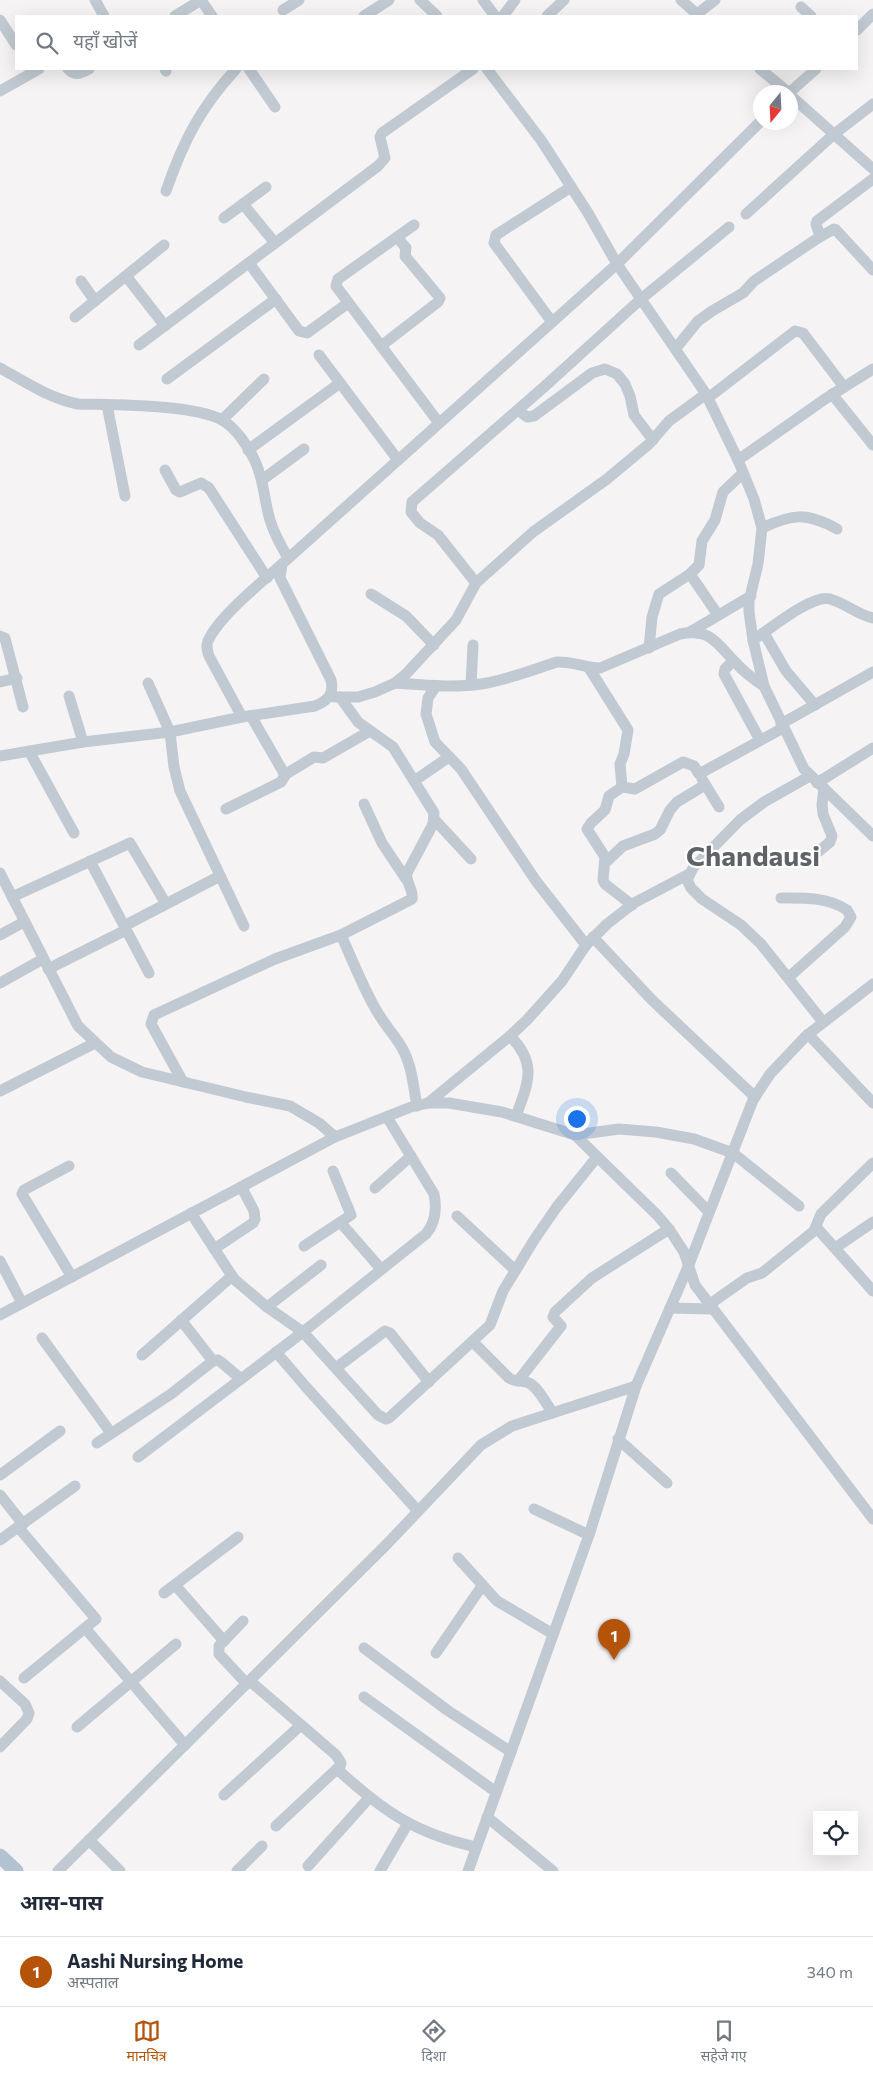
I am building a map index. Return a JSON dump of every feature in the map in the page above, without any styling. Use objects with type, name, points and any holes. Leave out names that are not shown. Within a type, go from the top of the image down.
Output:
[{"type":"main road","points":[[0,1856],[16,1871]]},
{"type":"street","points":[[96,0],[104,15]]},
{"type":"street","points":[[177,15],[201,0],[211,15]]},
{"type":"street","points":[[283,10],[299,0]]},
{"type":"street","points":[[366,15],[388,0]]},
{"type":"street","points":[[421,0],[436,15]]},
{"type":"street","points":[[483,0],[494,15]]},
{"type":"street","points":[[504,15],[515,0]]},
{"type":"street","points":[[548,15],[564,0]]},
{"type":"street","points":[[681,0],[698,15],[715,0]]},
{"type":"street","points":[[802,7],[810,15]]},
{"type":"street","points":[[858,29],[873,14]]},
{"type":"street","points":[[0,20],[15,43]]},
{"type":"street","points":[[0,90],[34,70]]},
{"type":"street","points":[[69,70],[75,74],[80,74],[86,70]]},
{"type":"street","points":[[166,191],[178,155],[196,121],[217,89],[235,70]]},
{"type":"street","points":[[250,70],[276,107]]},
{"type":"street","points":[[140,345],[382,162],[385,154],[381,143],[382,133],[472,70]]},
{"type":"street","points":[[489,70],[541,140],[617,264],[707,396],[738,460],[754,499],[762,528],[758,564],[749,612],[752,640],[764,686],[798,757],[817,782],[873,836]]},
{"type":"street","points":[[761,70],[779,85]]},
{"type":"street","points":[[798,85],[815,70]]},
{"type":"street","points":[[798,102],[873,169]]},
{"type":"street","points":[[746,214],[833,135],[873,104]]},
{"type":"street","points":[[285,775],[208,656],[206,648],[208,640],[233,608],[617,264],[753,129]]},
{"type":"street","points":[[818,238],[820,236],[816,224],[817,221],[873,179]]},
{"type":"street","points":[[224,218],[266,187]]},
{"type":"street","points":[[552,322],[494,243],[494,238],[496,234],[571,187]]},
{"type":"street","points":[[243,204],[275,243]]},
{"type":"street","points":[[414,225],[336,282],[336,286],[439,423]]},
{"type":"street","points":[[476,583],[438,535],[420,523],[411,512],[410,508],[416,498],[518,410],[641,299],[729,227]]},
{"type":"street","points":[[676,348],[698,321],[743,293],[754,281],[818,238],[834,230],[873,270]]},
{"type":"street","points":[[381,346],[438,302],[440,298],[405,256],[406,248],[397,237]]},
{"type":"street","points":[[75,317],[164,245]]},
{"type":"street","points":[[249,263],[299,331],[303,333],[307,333],[348,303]]},
{"type":"street","points":[[126,276],[164,326]]},
{"type":"street","points":[[81,281],[95,301]]},
{"type":"street","points":[[167,379],[276,299]]},
{"type":"street","points":[[0,756],[83,742],[170,732],[247,716],[315,706],[335,697],[358,696],[375,692],[395,683],[406,674],[456,620],[476,583],[533,532],[607,479],[653,440],[669,421],[707,396],[795,331],[804,334],[844,387]]},
{"type":"street","points":[[318,355],[398,460]]},
{"type":"street","points":[[0,368],[58,399],[78,404],[173,409],[206,414],[222,420],[234,430],[248,450],[262,480],[270,521],[285,561],[280,578],[331,680],[335,697],[358,722],[393,747],[434,813],[434,819],[409,867],[406,879]]},
{"type":"street","points":[[518,410],[528,417],[534,416],[592,372],[605,369],[617,374],[625,384],[634,415],[653,440]]},
{"type":"street","points":[[738,460],[832,394],[873,369]]},
{"type":"street","points":[[222,420],[264,379]]},
{"type":"street","points":[[248,450],[340,384]]},
{"type":"street","points":[[832,394],[873,445]]},
{"type":"street","points":[[107,405],[125,496]]},
{"type":"street","points":[[262,480],[304,448]]},
{"type":"street","points":[[165,470],[176,490],[180,492],[201,483],[209,488],[267,578]]},
{"type":"street","points":[[649,648],[652,617],[659,594],[690,574],[699,565],[702,541],[715,520],[723,492],[743,473]]},
{"type":"street","points":[[762,528],[784,518],[794,516],[806,517],[836,528]]},
{"type":"street","points":[[690,574],[718,615]]},
{"type":"street","points":[[371,594],[406,616],[434,645]]},
{"type":"street","points":[[689,632],[751,596]]},
{"type":"street","points":[[752,640],[806,605],[821,598],[834,600],[873,618]]},
{"type":"street","points":[[395,683],[436,686],[471,685],[501,680],[556,662],[566,662],[589,668],[608,666],[680,634],[689,632],[701,633],[718,642],[745,673],[764,686]]},
{"type":"street","points":[[764,633],[786,671],[815,705]]},
{"type":"street","points":[[0,636],[5,638],[17,678],[23,707]]},
{"type":"street","points":[[471,685],[473,645]]},
{"type":"street","points":[[734,661],[725,669],[724,674],[760,740]]},
{"type":"street","points":[[589,668],[628,730],[624,754],[620,764],[622,787]]},
{"type":"street","points":[[698,774],[760,740],[815,705],[873,672]]},
{"type":"street","points":[[0,682],[17,678]]},
{"type":"street","points":[[148,683],[170,732],[174,766],[180,791],[244,926]]},
{"type":"street","points":[[436,686],[428,698],[426,714],[435,742],[461,769],[536,881],[590,941],[755,1096]]},
{"type":"street","points":[[69,696],[83,742]]},
{"type":"street","points":[[226,809],[281,782],[285,775],[314,758],[323,758],[370,731]]},
{"type":"street","points":[[422,1105],[510,1036],[562,981],[590,941],[632,905],[689,874],[740,820],[764,802],[817,782],[873,748]]},
{"type":"street","points":[[29,751],[74,833]]},
{"type":"street","points":[[414,781],[449,757]]},
{"type":"street","points":[[632,905],[605,884],[603,880],[604,857],[588,833],[588,827],[605,810],[609,796],[622,787],[635,789],[683,762],[694,766],[719,807]]},
{"type":"street","points":[[813,856],[830,842],[832,836],[823,814],[817,782]]},
{"type":"street","points":[[605,863],[623,846],[655,834],[660,830],[670,810],[677,802],[705,785]]},
{"type":"street","points":[[183,1082],[151,1024],[154,1015],[275,959],[341,935],[412,899],[406,879],[382,843],[364,804]]},
{"type":"street","points":[[434,819],[471,860]]},
{"type":"street","points":[[12,897],[130,843],[166,904]]},
{"type":"street","points":[[90,861],[149,973]]},
{"type":"street","points":[[0,873],[78,1026],[111,1057],[126,1066],[142,1072],[290,1106],[319,1122],[335,1138]]},
{"type":"street","points":[[689,874],[687,880],[691,888],[702,900],[741,926],[761,944],[823,1022]]},
{"type":"street","points":[[0,983],[125,928],[220,876]]},
{"type":"street","points":[[781,898],[810,898],[832,902],[847,910],[851,917],[845,927],[789,977]]},
{"type":"street","points":[[0,935],[24,922]]},
{"type":"street","points":[[341,935],[374,1007],[385,1026],[400,1044],[406,1056],[422,1105]]},
{"type":"street","points":[[468,1871],[589,1535],[636,1386],[688,1267],[755,1096],[770,1074],[808,1034],[873,984]]},
{"type":"street","points":[[808,1034],[873,1103]]},
{"type":"street","points":[[510,1036],[521,1047],[529,1072],[529,1080],[516,1116]]},
{"type":"street","points":[[0,1092],[94,1043]]},
{"type":"street","points":[[0,1315],[335,1138],[422,1105],[449,1103],[516,1116],[575,1135],[619,1129],[656,1132],[694,1139],[733,1153],[799,1206]]},
{"type":"street","points":[[138,1457],[302,1332],[426,1234],[432,1227],[436,1206],[434,1194],[387,1117]]},
{"type":"street","points":[[575,1135],[658,1215],[669,1229],[684,1252],[695,1285],[873,1519]]},
{"type":"street","points":[[375,1188],[411,1156]]},
{"type":"street","points":[[191,1213],[232,1276],[267,1308],[302,1332],[378,1415],[386,1419],[490,1325],[502,1291],[515,1270],[556,1208],[597,1157]]},
{"type":"street","points":[[670,1308],[711,1307],[747,1278],[762,1273],[814,1231],[818,1218],[873,1163]]},
{"type":"street","points":[[69,1166],[24,1190],[22,1194],[72,1276]]},
{"type":"street","points":[[304,1246],[351,1215],[333,1170]]},
{"type":"street","points":[[671,1173],[709,1212]]},
{"type":"street","points":[[214,1249],[253,1223],[255,1219],[254,1211],[242,1188]]},
{"type":"street","points":[[457,1216],[515,1270]]},
{"type":"street","points":[[835,1248],[873,1222]]},
{"type":"street","points":[[341,1223],[381,1269]]},
{"type":"street","points":[[816,1227],[873,1291]]},
{"type":"street","points":[[518,1381],[561,1326],[553,1317],[555,1312],[592,1278],[669,1229]]},
{"type":"street","points":[[0,1261],[22,1303]]},
{"type":"street","points":[[267,1308],[321,1265]]},
{"type":"street","points":[[142,1355],[232,1276]]},
{"type":"street","points":[[181,1320],[213,1361]]},
{"type":"street","points":[[336,1368],[384,1331],[388,1331],[429,1382]]},
{"type":"street","points":[[42,1338],[111,1433]]},
{"type":"street","points":[[473,1342],[509,1378],[524,1381],[534,1387],[553,1413]]},
{"type":"street","points":[[276,1352],[306,1388],[418,1511]]},
{"type":"street","points":[[97,1442],[185,1384],[213,1361],[218,1360],[241,1378]]},
{"type":"street","points":[[58,1871],[418,1511],[481,1445],[512,1426],[636,1386]]},
{"type":"street","points":[[0,1475],[60,1431]]},
{"type":"street","points":[[618,1439],[667,1483]]},
{"type":"street","points":[[0,1540],[76,1486]]},
{"type":"street","points":[[0,1495],[21,1526],[96,1619],[24,1678]]},
{"type":"street","points":[[534,1509],[589,1535]]},
{"type":"street","points":[[164,1593],[238,1537]]},
{"type":"street","points":[[458,1558],[496,1602],[554,1634]]},
{"type":"street","points":[[175,1585],[224,1641]]},
{"type":"street","points":[[436,1653],[482,1586]]},
{"type":"street","points":[[243,1621],[219,1646],[219,1654],[248,1682],[340,1759],[341,1763],[337,1769],[276,1826]]},
{"type":"street","points":[[84,1628],[185,1745]]},
{"type":"street","points":[[77,1727],[176,1644]]},
{"type":"street","points":[[364,1648],[446,1710],[511,1752]]},
{"type":"street","points":[[0,1681],[25,1704],[29,1713],[27,1719],[0,1747]]},
{"type":"street","points":[[364,1697],[496,1792]]},
{"type":"street","points":[[224,1795],[301,1725]]},
{"type":"street","points":[[337,1769],[369,1798],[408,1823],[438,1837],[476,1848]]},
{"type":"street","points":[[308,1866],[369,1798]]},
{"type":"street","points":[[487,1818],[553,1871]]},
{"type":"street","points":[[380,1871],[408,1823]]},
{"type":"street","points":[[89,1840],[120,1871]]},
{"type":"street","points":[[237,1871],[262,1846]]},
{"type":"place","name":"Aashi Nursing Home","points":[[614,1660]]},
{"type":"district","name":"Chandausi","points":[[753,855]]}]
